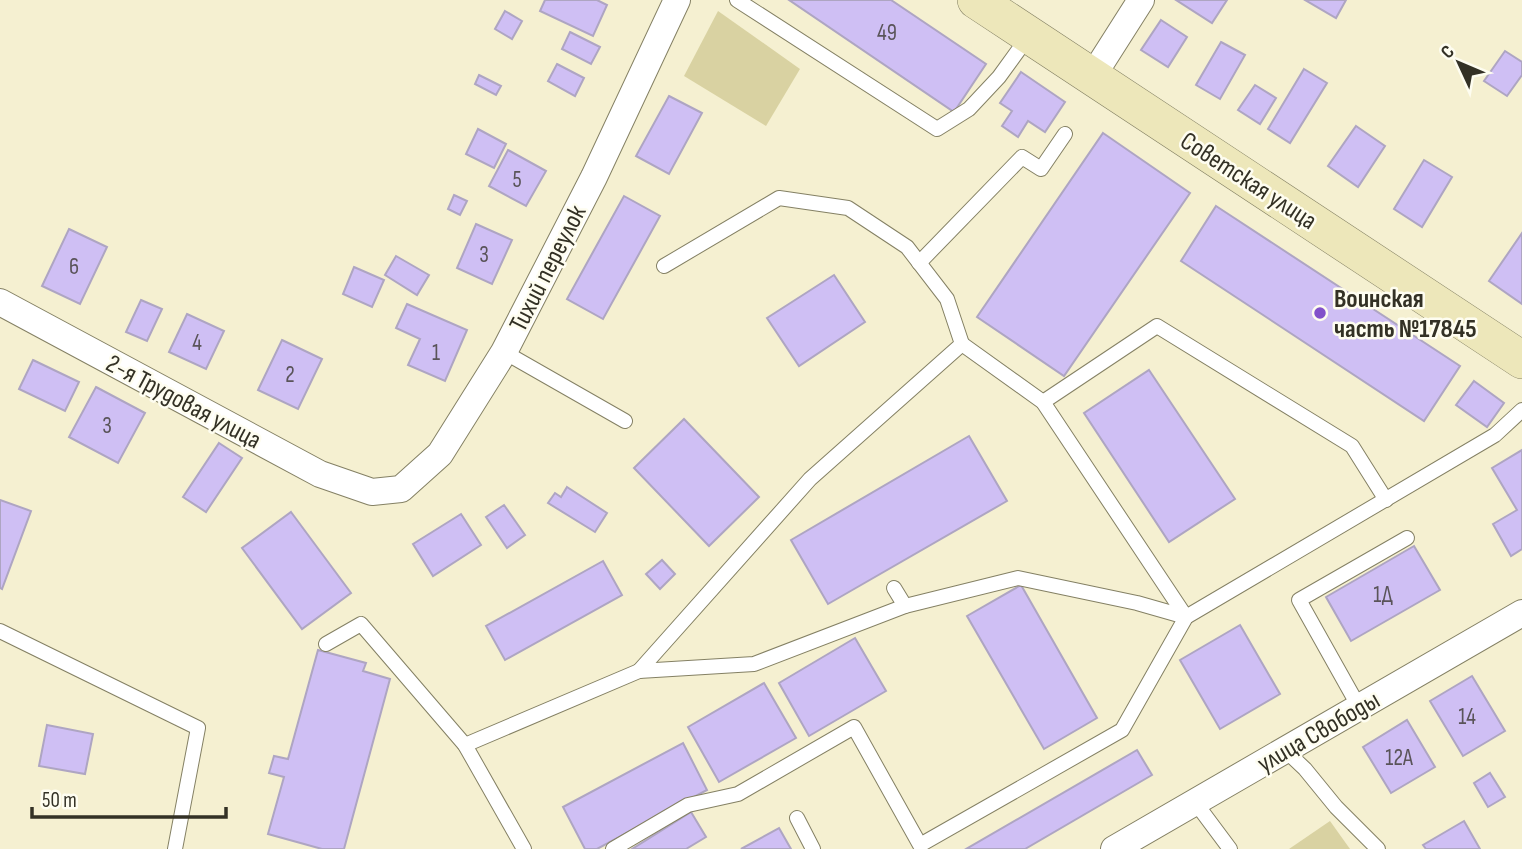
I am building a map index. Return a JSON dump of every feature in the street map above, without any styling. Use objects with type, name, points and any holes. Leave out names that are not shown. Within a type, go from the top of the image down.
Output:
[{"type":"street","name":"Тихий переулок","points":[[372,492],[401,489],[440,454],[504,352],[594,177],[677,0]]},
{"type":"street","name":"Советская улица","points":[[976,0],[1522,360]]},
{"type":"street","points":[[1092,77],[1140,0]]},
{"type":"street","name":"2-я Трудовая улица","points":[[0,302],[320,474],[372,492]]},
{"type":"street","name":"улица Свободы","points":[[1114,849],[1522,613]]},
{"type":"lane","points":[[737,0],[937,129],[969,109],[999,77],[1029,36]]},
{"type":"lane","points":[[919,263],[1022,156],[1041,169],[1065,134]]},
{"type":"lane","points":[[664,266],[779,198],[848,208],[907,247],[947,299],[962,344],[1042,402],[1186,617]]},
{"type":"lane","points":[[1042,402],[1157,326],[1352,446],[1386,500]]},
{"type":"lane","points":[[639,671],[810,478],[962,344]]},
{"type":"lane","points":[[504,352],[625,421]]},
{"type":"lane","points":[[613,849],[688,805],[738,794],[854,727],[920,845],[1122,730],[1186,617],[1495,436],[1522,410]]},
{"type":"lane","points":[[1359,707],[1299,600],[1407,538]]},
{"type":"lane","points":[[465,745],[639,671],[754,664],[905,606],[1018,578],[1137,603],[1186,617]]},
{"type":"lane","points":[[894,588],[905,606]]},
{"type":"lane","points":[[326,644],[361,624],[465,745],[524,849]]},
{"type":"lane","points":[[0,631],[198,729],[175,849]]},
{"type":"lane","points":[[1285,750],[1378,849]]},
{"type":"lane","points":[[1195,802],[1230,849]]},
{"type":"lane","points":[[797,818],[813,849]]},
{"type":"shaded area","points":[[718,11],[800,69],[766,126],[684,76]]},
{"type":"shaded area","points":[[1330,821],[1350,849],[1289,849]]},
{"type":"building","points":[[545,0],[597,0],[607,5],[593,36],[540,11]]},
{"type":"building","points":[[789,0],[891,0],[986,64],[954,112]]},
{"type":"building","points":[[1176,0],[1227,0],[1212,23]]},
{"type":"building","points":[[1305,0],[1346,0],[1336,18]]},
{"type":"building","points":[[505,11],[522,21],[512,39],[495,29]]},
{"type":"building","points":[[1161,20],[1187,37],[1168,67],[1141,50]]},
{"type":"building","points":[[570,32],[600,47],[591,64],[562,49]]},
{"type":"building","points":[[1221,42],[1245,55],[1220,99],[1196,85]]},
{"type":"building","points":[[1505,51],[1522,62],[1522,75],[1507,96],[1484,81]]},
{"type":"building","points":[[557,64],[584,78],[575,96],[548,81]]},
{"type":"building","points":[[1304,69],[1327,83],[1290,143],[1268,129]]},
{"type":"building","points":[[1021,72],[1065,102],[1045,132],[1028,121],[1018,137],[1002,126],[1012,111],[1000,103]]},
{"type":"building","points":[[479,75],[501,86],[496,95],[475,84]]},
{"type":"building","points":[[1255,85],[1276,98],[1260,124],[1238,110]]},
{"type":"building","points":[[669,96],[702,113],[669,174],[636,156]]},
{"type":"building","points":[[1356,126],[1385,146],[1358,187],[1328,166]]},
{"type":"building","points":[[478,129],[506,144],[494,168],[466,154]]},
{"type":"building","points":[[1103,133],[1190,193],[1064,376],[977,317]]},
{"type":"building","points":[[508,150],[546,171],[526,206],[489,186]]},
{"type":"building","points":[[1424,160],[1452,177],[1422,227],[1394,209]]},
{"type":"building","points":[[454,195],[467,201],[460,215],[448,209]]},
{"type":"building","points":[[624,196],[660,216],[603,319],[567,299]]},
{"type":"building","name":"Воинская часть №17845","points":[[1216,206],[1460,366],[1424,421],[1181,261]]},
{"type":"building","points":[[476,224],[512,240],[492,284],[457,268]]},
{"type":"building","points":[[69,229],[107,247],[80,304],[42,286]]},
{"type":"building","points":[[1522,233],[1522,304],[1489,281]]},
{"type":"building","points":[[396,256],[429,275],[417,295],[385,275]]},
{"type":"building","points":[[354,267],[384,280],[372,307],[343,294]]},
{"type":"building","points":[[834,275],[865,322],[799,366],[767,318]]},
{"type":"building","points":[[141,300],[162,309],[147,341],[126,332]]},
{"type":"building","points":[[407,304],[467,330],[445,381],[408,365],[420,339],[396,328]]},
{"type":"building","points":[[187,314],[224,331],[206,369],[169,352]]},
{"type":"building","points":[[282,340],[322,359],[298,409],[258,390]]},
{"type":"building","points":[[33,360],[79,382],[65,411],[19,389]]},
{"type":"building","points":[[1149,370],[1235,499],[1169,542],[1084,413]]},
{"type":"building","points":[[1474,381],[1504,403],[1487,427],[1456,405]]},
{"type":"building","points":[[96,387],[145,413],[118,463],[69,437]]},
{"type":"building","points":[[684,419],[759,497],[709,546],[634,468]]},
{"type":"building","points":[[969,436],[1007,501],[828,604],[791,540]]},
{"type":"building","points":[[219,443],[242,458],[206,512],[183,497]]},
{"type":"building","points":[[1522,450],[1522,549],[1511,556],[1493,524],[1517,510],[1492,468]]},
{"type":"building","points":[[567,487],[607,513],[595,532],[548,503],[555,493],[561,497]]},
{"type":"building","points":[[0,500],[31,511],[2,589],[0,588]]},
{"type":"building","points":[[504,505],[525,535],[507,548],[486,517]]},
{"type":"building","points":[[291,512],[351,593],[302,629],[242,548]]},
{"type":"building","points":[[461,514],[481,545],[433,576],[413,544]]},
{"type":"building","points":[[1414,546],[1440,590],[1351,641],[1326,597]]},
{"type":"building","points":[[662,560],[675,574],[660,589],[646,574]]},
{"type":"building","points":[[603,561],[622,595],[505,660],[486,626]]},
{"type":"building","points":[[1021,585],[1097,718],[1044,749],[967,616]]},
{"type":"building","points":[[1240,625],[1280,694],[1220,729],[1180,660]]},
{"type":"building","points":[[855,638],[886,691],[809,736],[779,683]]},
{"type":"building","points":[[318,650],[366,663],[363,671],[390,679],[344,849],[322,849],[268,834],[284,777],[269,773],[274,756],[288,759]]},
{"type":"building","points":[[1472,676],[1505,731],[1463,756],[1430,701]]},
{"type":"building","points":[[764,683],[796,738],[719,782],[688,727]]},
{"type":"building","points":[[1407,720],[1435,767],[1391,793],[1363,747]]},
{"type":"building","points":[[47,725],[93,734],[85,774],[39,766]]},
{"type":"building","points":[[683,743],[707,790],[597,849],[585,849],[563,807]]},
{"type":"building","points":[[1137,750],[1152,775],[1025,849],[966,849]]},
{"type":"building","points":[[1490,773],[1505,797],[1488,807],[1474,783]]},
{"type":"building","points":[[691,812],[706,837],[686,849],[632,849]]},
{"type":"building","points":[[1464,821],[1480,849],[1426,849],[1423,845]]},
{"type":"building","points":[[779,828],[791,849],[741,849]]},
{"type":"place","name":"Воинская часть №17845","points":[[1320,313]]}]
